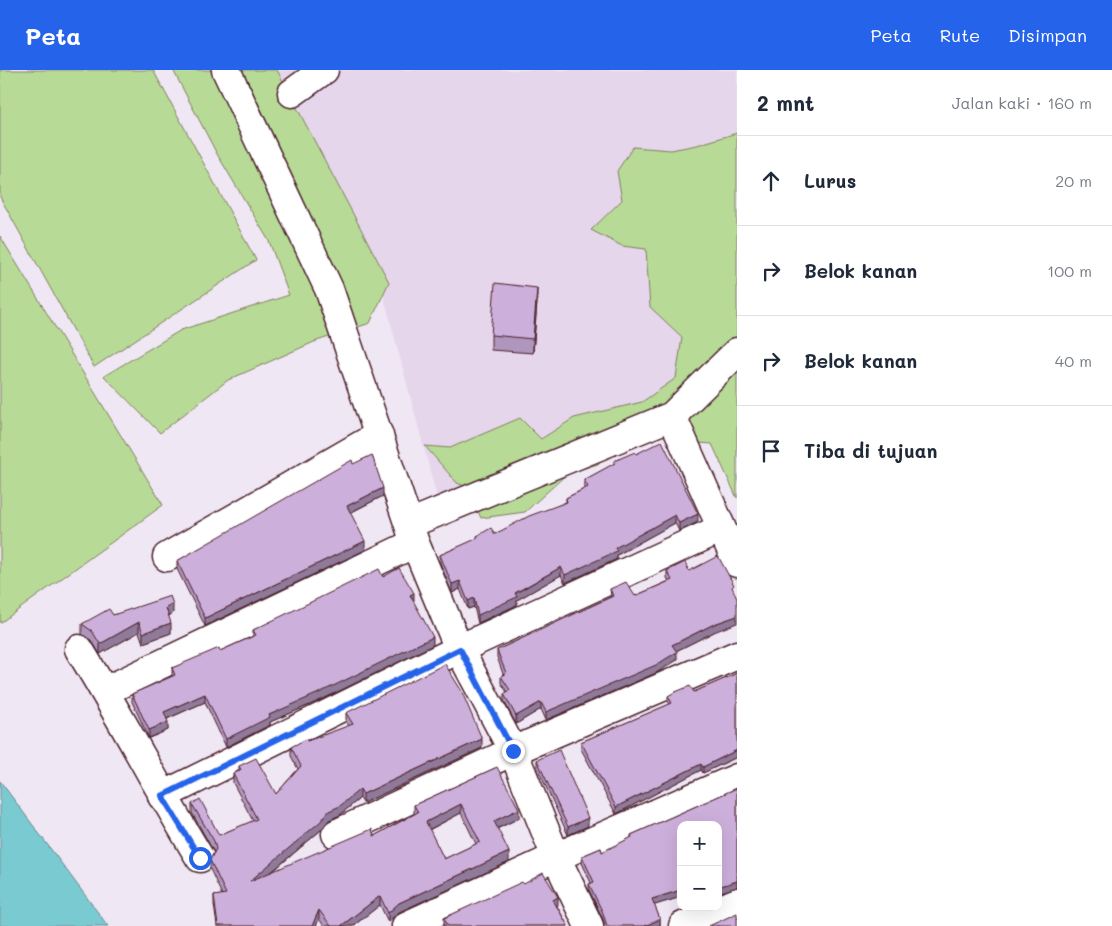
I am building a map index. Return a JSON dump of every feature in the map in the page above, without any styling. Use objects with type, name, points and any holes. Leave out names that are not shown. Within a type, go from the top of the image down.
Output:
[{"type":"street","points":[[226,70],[329,289],[412,533],[460,649],[513,751],[556,857],[589,926]]},
{"type":"street","points":[[292,93],[324,70]]},
{"type":"street","points":[[105,691],[412,533],[672,416],[737,352]]},
{"type":"street","points":[[672,416],[720,529],[737,563]]},
{"type":"street","points":[[167,557],[379,435]]},
{"type":"street","points":[[162,796],[460,649],[720,529]]},
{"type":"street","points":[[79,649],[105,691],[162,796],[200,858]]},
{"type":"street","points":[[336,834],[513,751],[737,656]]},
{"type":"street","points":[[406,926],[556,857],[737,778]]},
{"type":"street","points":[[683,926],[737,902]]},
{"type":"shaded area","points":[[260,70],[737,70],[737,477],[691,393],[438,501],[383,294]]},
{"type":"green space","points":[[0,70],[153,70],[256,260],[94,367],[0,197]]},
{"type":"green space","points":[[173,70],[277,70],[389,282],[370,323],[314,342],[228,380],[160,433],[104,376],[181,330],[289,295],[269,241],[217,154]]},
{"type":"green space","points":[[737,133],[737,498],[712,444],[687,442],[674,418],[630,436],[598,464],[568,473],[525,512],[481,518],[467,487],[457,483],[425,446],[450,448],[520,418],[541,439],[574,418],[642,402],[676,378],[682,337],[650,307],[646,249],[622,246],[591,230],[622,200],[617,171],[633,147],[671,150],[697,145]]},
{"type":"green space","points":[[0,236],[163,505],[0,623]]},
{"type":"water","points":[[0,781],[108,926],[0,926]]},
{"type":"building","points":[[495,283],[537,288],[533,339],[491,335]]},
{"type":"building","points":[[662,441],[698,514],[679,523],[675,515],[615,548],[617,551],[565,575],[561,567],[515,593],[517,597],[478,615],[474,598],[468,601],[460,581],[452,584],[440,555],[478,538],[477,536],[491,528],[495,534],[529,516],[567,502],[566,498],[588,487],[584,480],[615,463],[614,461],[635,452],[636,454]]},
{"type":"building","points":[[372,455],[383,488],[347,506],[365,541],[205,618],[177,561],[352,460],[353,464]]},
{"type":"building","points":[[718,556],[734,585],[732,587],[737,599],[737,616],[714,624],[672,645],[677,652],[656,665],[546,712],[541,702],[516,716],[504,694],[510,690],[501,676],[506,673],[497,650],[613,596],[610,589],[626,582],[635,596],[672,580],[667,571],[685,562],[689,571]]},
{"type":"building","points":[[399,568],[414,593],[410,595],[433,637],[321,692],[269,715],[270,717],[226,739],[205,694],[164,712],[168,722],[149,730],[132,694],[175,675],[172,668],[219,648],[220,651],[256,635],[253,630],[379,569],[383,577]]},
{"type":"building","points":[[170,596],[173,604],[166,608],[171,623],[143,633],[139,622],[100,644],[92,631],[82,624],[109,609],[113,615]]},
{"type":"building","points":[[445,664],[461,690],[482,739],[363,794],[360,789],[340,806],[329,811],[321,821],[250,881],[372,829],[374,836],[418,812],[414,805],[497,767],[519,809],[494,821],[509,852],[399,903],[388,913],[380,896],[341,926],[331,926],[319,910],[312,926],[218,926],[214,896],[226,894],[210,860],[216,849],[214,841],[192,804],[200,799],[219,835],[257,819],[233,774],[241,770],[239,766],[256,758],[276,794],[301,766],[291,747],[306,739],[307,741],[353,724],[346,713]],"holes":[[[461,804],[480,842],[444,859],[426,822]]]},
{"type":"building","points":[[737,673],[737,750],[703,767],[701,764],[616,807],[581,742],[672,703],[668,696],[673,693],[690,686],[694,692]]},
{"type":"building","points":[[559,750],[588,818],[568,827],[537,760]]},
{"type":"building","points":[[737,788],[737,881],[722,886],[722,821],[677,821],[677,891],[652,899],[660,919],[645,926],[607,926],[589,884],[594,882],[582,856],[601,848],[602,852],[632,837],[631,835]]},
{"type":"building","points":[[543,873],[558,897],[553,900],[568,926],[448,926],[444,918],[522,882],[524,884]]},
{"type":"building","points":[[737,913],[737,926],[709,926]]},
{"type":"route","points":[[200,858],[162,796],[460,649],[513,751]]}]
